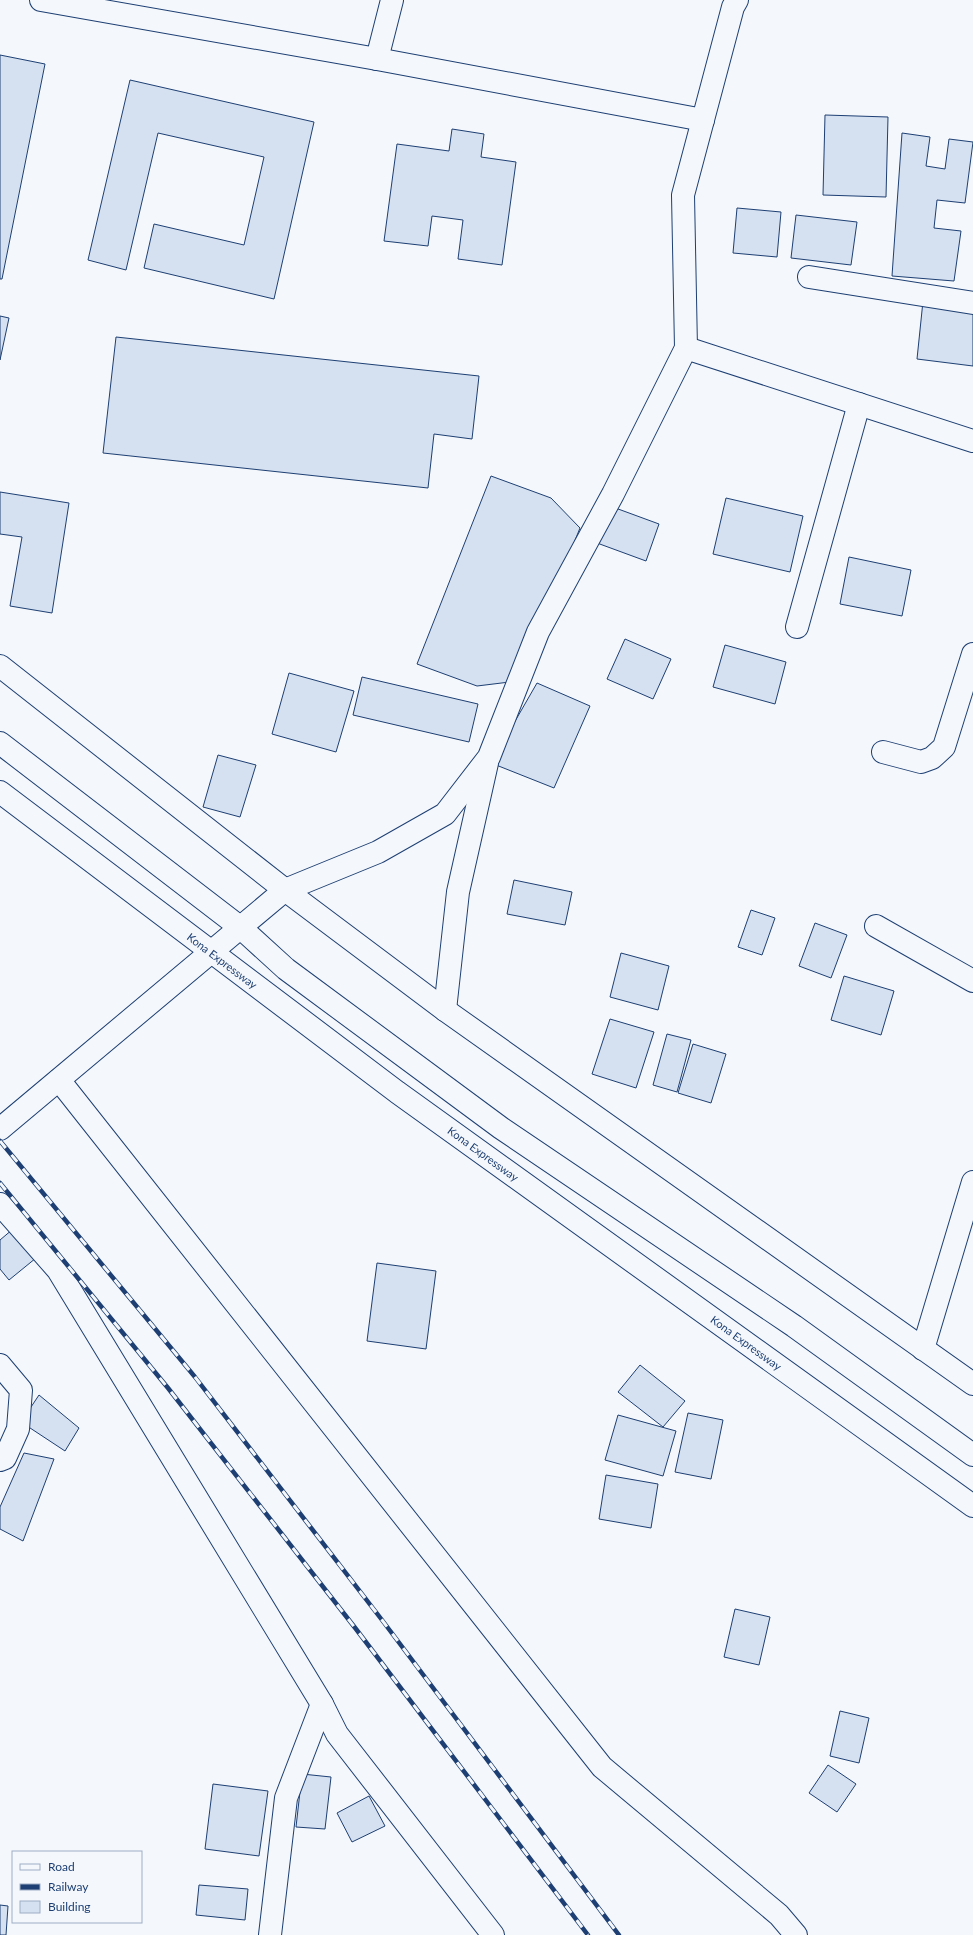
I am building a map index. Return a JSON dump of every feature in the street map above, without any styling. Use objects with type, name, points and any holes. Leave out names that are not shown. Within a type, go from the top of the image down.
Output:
[{"type":"main road","points":[[41,0],[377,59],[702,120]]},
{"type":"main road","points":[[377,59],[392,0]]},
{"type":"main road","points":[[445,1010],[458,892],[488,757],[538,632],[613,494],[686,348],[683,195],[733,7],[737,0]]},
{"type":"main road","points":[[809,276],[973,303]]},
{"type":"main road","points":[[686,348],[973,442]]},
{"type":"main road","points":[[797,627],[859,404]]},
{"type":"main road","points":[[883,752],[921,762],[932,758],[944,747],[973,654]]},
{"type":"main road","points":[[0,666],[284,890],[445,1010],[973,1384]]},
{"type":"main road","points":[[0,743],[241,928],[286,969],[501,1128],[794,1326],[973,1455]]},
{"type":"main road","points":[[0,1128],[241,928],[284,890],[378,852],[445,814],[488,757]]},
{"type":"main road","name":"Kona Expressway","points":[[0,792],[397,1092],[973,1506]]},
{"type":"main road","points":[[876,926],[973,981]]},
{"type":"main road","points":[[58,1080],[602,1767],[751,1890],[779,1915],[796,1935]]},
{"type":"main road","points":[[922,1349],[973,1182]]},
{"type":"main road","points":[[0,1204],[58,1270],[322,1704],[337,1734],[493,1935]]},
{"type":"main road","points":[[0,1365],[21,1390],[18,1429],[5,1458],[0,1460]]},
{"type":"main road","points":[[270,1935],[286,1798],[322,1704]]},
{"type":"building","points":[[0,55],[45,64],[2,279],[0,279]]},
{"type":"building","points":[[130,80],[314,122],[274,299],[144,268],[154,224],[244,245],[264,157],[158,133],[126,270],[88,260]]},
{"type":"building","points":[[825,115],[888,117],[886,197],[823,195]]},
{"type":"building","points":[[452,129],[484,134],[481,157],[516,162],[502,265],[458,259],[463,220],[432,216],[428,246],[384,241],[397,144],[449,151]]},
{"type":"building","points":[[902,133],[930,137],[926,166],[945,169],[949,139],[973,142],[965,203],[937,200],[934,228],[961,231],[954,281],[892,276]]},
{"type":"building","points":[[737,208],[781,212],[777,257],[733,253]]},
{"type":"building","points":[[796,215],[857,222],[851,265],[791,258]]},
{"type":"building","points":[[923,301],[973,307],[973,366],[917,359]]},
{"type":"building","points":[[0,316],[9,318],[0,360]]},
{"type":"building","points":[[116,337],[479,376],[472,439],[434,434],[428,488],[103,453]]},
{"type":"building","points":[[491,476],[551,498],[580,528],[518,681],[477,686],[417,664]]},
{"type":"building","points":[[0,492],[69,503],[52,613],[10,606],[22,537],[0,534]]},
{"type":"building","points":[[726,498],[803,516],[790,572],[713,554]]},
{"type":"building","points":[[610,506],[659,524],[646,561],[597,543]]},
{"type":"building","points":[[849,557],[911,570],[902,616],[840,604]]},
{"type":"building","points":[[625,639],[671,659],[653,699],[607,679]]},
{"type":"building","points":[[725,645],[786,662],[775,704],[713,687]]},
{"type":"building","points":[[289,673],[354,691],[336,752],[272,734]]},
{"type":"building","points":[[362,677],[478,704],[469,742],[353,715]]},
{"type":"building","points":[[537,683],[590,706],[554,788],[491,763]]},
{"type":"building","points":[[218,755],[256,765],[240,817],[203,807]]},
{"type":"building","points":[[514,880],[572,892],[565,925],[507,914]]},
{"type":"building","points":[[751,910],[775,918],[762,955],[738,947]]},
{"type":"building","points":[[815,923],[847,935],[831,978],[799,966]]},
{"type":"building","points":[[621,953],[669,966],[658,1010],[610,997]]},
{"type":"building","points":[[844,976],[894,991],[881,1035],[831,1020]]},
{"type":"building","points":[[610,1019],[654,1032],[636,1088],[592,1074]]},
{"type":"building","points":[[667,1034],[691,1040],[677,1092],[653,1085]]},
{"type":"building","points":[[693,1044],[726,1054],[711,1103],[678,1093]]},
{"type":"building","points":[[13,1229],[36,1258],[9,1280],[0,1269],[0,1240]]},
{"type":"building","points":[[377,1263],[436,1271],[426,1349],[367,1341]]},
{"type":"building","points":[[640,1365],[685,1401],[663,1427],[618,1392]]},
{"type":"building","points":[[39,1395],[79,1428],[65,1451],[21,1422]]},
{"type":"building","points":[[688,1413],[723,1420],[711,1479],[675,1472]]},
{"type":"building","points":[[618,1415],[676,1431],[663,1476],[605,1460]]},
{"type":"building","points":[[24,1453],[54,1459],[23,1541],[0,1529],[0,1507]]},
{"type":"building","points":[[606,1475],[658,1484],[651,1528],[599,1519]]},
{"type":"building","points":[[735,1609],[770,1617],[759,1665],[724,1657]]},
{"type":"building","points":[[840,1711],[869,1718],[859,1763],[830,1756]]},
{"type":"building","points":[[828,1765],[856,1784],[837,1812],[809,1793]]},
{"type":"building","points":[[302,1774],[331,1777],[325,1829],[296,1827]]},
{"type":"building","points":[[213,1784],[268,1791],[259,1856],[205,1849]]},
{"type":"building","points":[[369,1796],[385,1826],[352,1842],[337,1813]]},
{"type":"building","points":[[199,1885],[248,1889],[245,1920],[196,1915]]},
{"type":"building","points":[[0,1905],[8,1906],[6,1935],[0,1935]]},
{"type":"railway","points":[[0,1141],[195,1377],[382,1620],[619,1935]]},
{"type":"railway","points":[[0,1183],[168,1388],[356,1629],[588,1935]]}]
